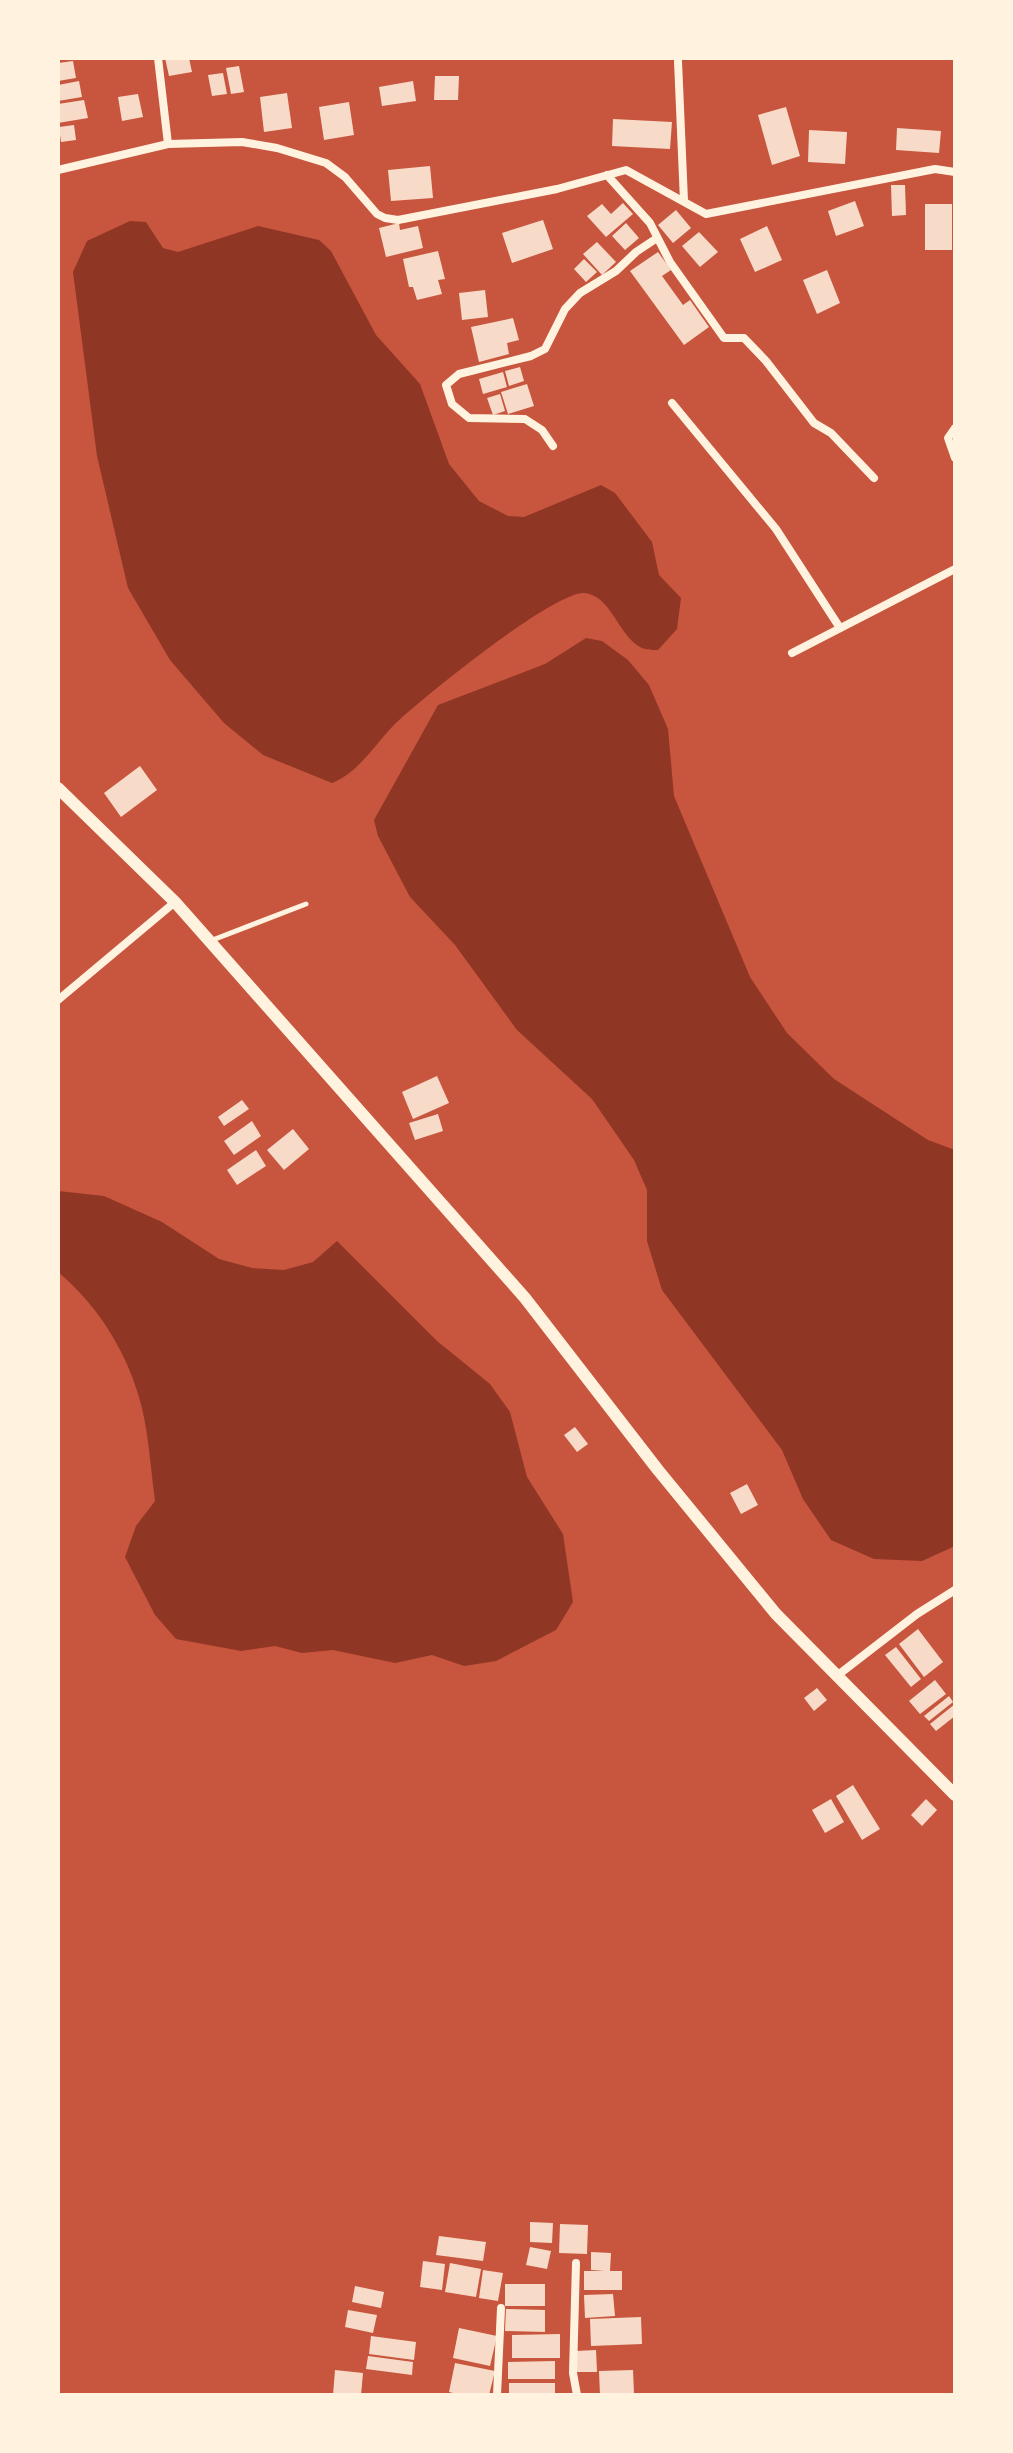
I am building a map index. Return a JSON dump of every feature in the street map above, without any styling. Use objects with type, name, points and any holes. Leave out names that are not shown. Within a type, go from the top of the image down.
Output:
[{"type":"street","points":[[158,58],[168,144]]},
{"type":"street","points":[[678,61],[684,201]]},
{"type":"street","points":[[58,170],[168,144],[242,142],[277,148],[326,163],[345,177],[377,214],[398,220],[557,189],[626,170],[706,214],[935,169],[955,172]]},
{"type":"street","points":[[607,175],[650,223],[670,262],[724,338],[744,338],[814,423],[831,433],[874,478]]},
{"type":"street","points":[[553,446],[542,430],[525,419],[469,418],[452,404],[446,385],[459,374],[531,356],[545,349],[565,309],[580,293],[616,271],[657,238]]},
{"type":"street","points":[[672,403],[776,529],[840,628]]},
{"type":"street","points":[[955,428],[948,438],[955,458]]},
{"type":"street","points":[[792,653],[955,569]]},
{"type":"street","points":[[58,788],[175,902],[525,1298],[658,1470],[776,1614],[955,1795]]},
{"type":"street","points":[[58,1000],[175,902]]},
{"type":"street","points":[[838,1675],[917,1614],[955,1590]]},
{"type":"street","points":[[576,2263],[573,2373],[577,2395]]},
{"type":"street","points":[[497,2395],[501,2308]]},
{"type":"lane","points":[[209,941],[306,904]]},
{"type":"shaded area","points":[[130,221],[146,222],[163,248],[178,252],[258,226],[319,240],[331,251],[376,335],[420,384],[449,464],[479,501],[508,516],[524,517],[601,485],[615,493],[652,542],[659,575],[681,598],[677,629],[658,650],[644,649],[632,641],[608,608],[593,595],[584,593],[568,597],[519,626],[434,690],[398,721],[342,778],[332,783],[263,755],[224,723],[170,660],[128,588],[97,456],[73,272],[87,241]]},
{"type":"shaded area","points":[[586,638],[602,641],[628,660],[649,685],[668,729],[674,796],[750,977],[787,1033],[834,1079],[928,1140],[955,1150],[955,1546],[922,1561],[874,1559],[831,1540],[803,1499],[782,1450],[662,1290],[647,1241],[647,1190],[634,1160],[592,1099],[517,1030],[455,945],[410,897],[378,836],[374,820],[438,705],[545,664]]},
{"type":"shaded area","points":[[58,1191],[104,1196],[162,1222],[219,1259],[252,1268],[284,1270],[313,1262],[337,1241],[437,1341],[490,1384],[510,1412],[527,1477],[563,1534],[573,1602],[556,1630],[496,1661],[464,1666],[432,1655],[395,1663],[333,1650],[302,1653],[275,1646],[241,1651],[176,1639],[155,1615],[125,1557],[136,1526],[155,1501],[144,1419],[121,1351],[87,1300],[58,1272]]},
{"type":"building","points":[[165,58],[189,58],[192,72],[169,76]]},
{"type":"building","points":[[73,61],[76,78],[58,81],[58,63]]},
{"type":"building","points":[[239,66],[244,92],[231,94],[226,68]]},
{"type":"building","points":[[223,73],[227,94],[212,96],[208,75]]},
{"type":"building","points":[[435,76],[459,76],[458,100],[434,100]]},
{"type":"building","points":[[79,81],[82,97],[58,101],[58,85]]},
{"type":"building","points":[[413,81],[416,101],[382,106],[379,87]]},
{"type":"building","points":[[287,93],[292,128],[264,132],[260,97]]},
{"type":"building","points":[[138,94],[143,117],[122,121],[118,97]]},
{"type":"building","points":[[84,100],[88,118],[58,123],[58,104]]},
{"type":"building","points":[[349,102],[354,135],[324,140],[319,107]]},
{"type":"building","points":[[786,107],[800,156],[772,165],[758,115]]},
{"type":"building","points":[[613,119],[672,122],[670,149],[612,146]]},
{"type":"building","points":[[74,125],[76,140],[61,142],[59,127]]},
{"type":"building","points":[[897,128],[941,131],[939,153],[896,150]]},
{"type":"building","points":[[809,130],[847,132],[845,164],[808,162]]},
{"type":"building","points":[[430,166],[433,198],[391,201],[388,170]]},
{"type":"building","points":[[891,185],[905,185],[906,215],[892,216]]},
{"type":"building","points":[[855,201],[864,226],[836,236],[828,211]]},
{"type":"building","points":[[623,203],[633,214],[606,237],[587,216],[602,204],[611,214]]},
{"type":"building","points":[[925,204],[952,204],[952,250],[925,250]]},
{"type":"building","points":[[676,210],[691,228],[673,243],[658,225]]},
{"type":"building","points":[[543,220],[553,249],[512,263],[502,233]]},
{"type":"building","points":[[399,223],[400,230],[418,226],[423,248],[386,257],[379,228]]},
{"type":"building","points":[[626,223],[639,238],[625,250],[612,236]]},
{"type":"building","points":[[767,226],[782,260],[755,272],[740,239]]},
{"type":"building","points":[[699,232],[718,252],[700,267],[682,246]]},
{"type":"building","points":[[597,242],[616,262],[602,275],[583,254]]},
{"type":"building","points":[[438,251],[445,279],[438,280],[442,294],[417,300],[413,287],[409,287],[403,259]]},
{"type":"building","points":[[658,252],[671,270],[662,276],[683,305],[690,300],[709,327],[684,345],[630,271]]},
{"type":"building","points":[[584,259],[597,272],[586,282],[574,269]]},
{"type":"building","points":[[827,270],[840,303],[817,314],[803,280]]},
{"type":"building","points":[[485,290],[488,317],[462,320],[459,293]]},
{"type":"building","points":[[513,318],[519,340],[507,343],[509,354],[479,362],[471,327]]},
{"type":"building","points":[[520,367],[524,381],[509,386],[505,371]]},
{"type":"building","points":[[503,372],[507,387],[483,394],[479,379]]},
{"type":"building","points":[[527,384],[534,406],[508,414],[501,392]]},
{"type":"building","points":[[500,394],[505,411],[493,415],[487,398]]},
{"type":"building","points":[[140,766],[157,790],[121,817],[104,793]]},
{"type":"building","points":[[437,1076],[449,1103],[413,1119],[402,1092]]},
{"type":"building","points":[[242,1100],[249,1109],[224,1126],[218,1117]]},
{"type":"building","points":[[438,1114],[443,1131],[415,1140],[409,1123]]},
{"type":"building","points":[[252,1121],[261,1136],[234,1155],[224,1141]]},
{"type":"building","points":[[293,1129],[309,1149],[284,1170],[267,1150]]},
{"type":"building","points":[[256,1150],[266,1166],[237,1185],[227,1170]]},
{"type":"building","points":[[575,1427],[588,1444],[577,1452],[564,1435]]},
{"type":"building","points":[[747,1484],[758,1505],[741,1514],[730,1493]]},
{"type":"building","points":[[918,1629],[943,1662],[924,1677],[899,1644]]},
{"type":"building","points":[[896,1647],[921,1679],[911,1687],[885,1655]]},
{"type":"building","points":[[935,1680],[946,1694],[920,1714],[909,1701]]},
{"type":"building","points":[[817,1688],[827,1700],[814,1711],[804,1698]]},
{"type":"building","points":[[949,1696],[953,1702],[929,1721],[924,1716]]},
{"type":"building","points":[[955,1704],[955,1716],[936,1731],[930,1724]]},
{"type":"building","points":[[853,1785],[880,1829],[862,1840],[836,1796]]},
{"type":"building","points":[[831,1799],[844,1822],[825,1833],[812,1810]]},
{"type":"building","points":[[926,1799],[937,1810],[922,1826],[911,1815]]},
{"type":"building","points":[[530,2222],[553,2223],[552,2243],[530,2242]]},
{"type":"building","points":[[560,2224],[588,2225],[587,2254],[559,2253]]},
{"type":"building","points":[[439,2236],[486,2242],[483,2261],[436,2255]]},
{"type":"building","points":[[530,2247],[551,2251],[547,2269],[526,2265]]},
{"type":"building","points":[[591,2252],[611,2253],[610,2271],[622,2271],[622,2290],[584,2290],[584,2271],[605,2271],[591,2270]]},
{"type":"building","points":[[423,2261],[445,2264],[442,2290],[420,2287]]},
{"type":"building","points":[[450,2263],[481,2269],[476,2297],[445,2292]]},
{"type":"building","points":[[483,2270],[503,2273],[498,2301],[479,2298]]},
{"type":"building","points":[[505,2284],[545,2284],[545,2306],[505,2306]]},
{"type":"building","points":[[355,2286],[384,2292],[381,2308],[352,2302]]},
{"type":"building","points":[[613,2294],[615,2316],[585,2318],[584,2295]]},
{"type":"building","points":[[506,2309],[545,2310],[545,2332],[505,2331]]},
{"type":"building","points":[[348,2310],[377,2315],[373,2333],[345,2327]]},
{"type":"building","points":[[641,2317],[642,2344],[591,2346],[590,2319]]},
{"type":"building","points":[[459,2328],[497,2336],[490,2366],[453,2358]]},
{"type":"building","points":[[560,2334],[560,2358],[512,2358],[512,2335]]},
{"type":"building","points":[[371,2336],[416,2342],[414,2360],[369,2354]]},
{"type":"building","points":[[596,2350],[597,2372],[577,2372],[576,2351]]},
{"type":"building","points":[[368,2356],[413,2362],[412,2375],[366,2369]]},
{"type":"building","points":[[555,2361],[555,2379],[508,2379],[508,2362]]},
{"type":"building","points":[[455,2363],[495,2371],[489,2395],[449,2392]]},
{"type":"building","points":[[335,2370],[363,2373],[361,2395],[333,2395]]},
{"type":"building","points":[[633,2370],[634,2394],[600,2395],[599,2371]]},
{"type":"building","points":[[509,2383],[555,2383],[555,2395],[509,2395]]}]
